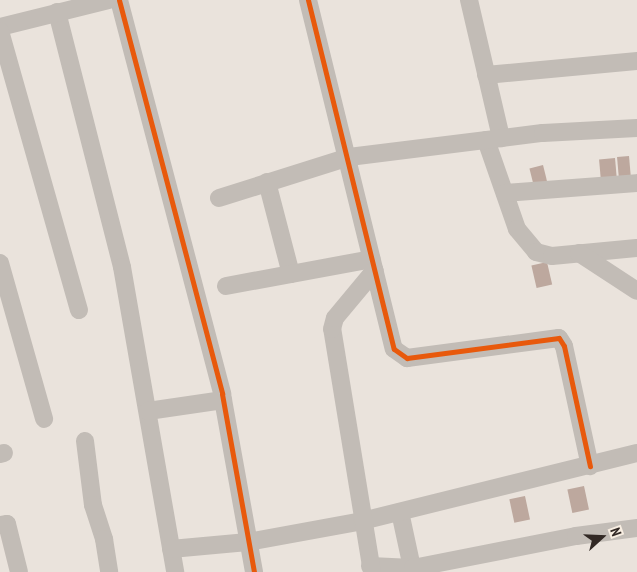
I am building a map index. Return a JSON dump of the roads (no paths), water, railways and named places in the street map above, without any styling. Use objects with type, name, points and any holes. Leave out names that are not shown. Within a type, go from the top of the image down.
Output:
[{"type":"street","points":[[0,27],[38,8],[56,12],[109,0]]},
{"type":"street","points":[[119,0],[223,400],[254,572]]},
{"type":"street","points":[[308,0],[349,157],[389,338],[394,349],[408,358],[559,338],[564,346],[590,466]]},
{"type":"street","points":[[469,0],[486,75],[494,139],[504,193],[517,229],[536,252],[552,256],[637,248]]},
{"type":"street","points":[[56,12],[122,268],[175,572]]},
{"type":"street","points":[[0,31],[79,310]]},
{"type":"street","points":[[486,75],[637,61]]},
{"type":"street","points":[[219,198],[349,157],[494,139],[637,128]]},
{"type":"street","points":[[267,182],[291,274]]},
{"type":"street","points":[[504,193],[637,183]]},
{"type":"street","points":[[579,253],[636,290]]},
{"type":"street","points":[[0,263],[44,419]]},
{"type":"street","points":[[226,286],[291,274],[374,265]]},
{"type":"street","points":[[374,265],[332,323],[371,569],[413,570],[576,536],[637,528]]},
{"type":"street","points":[[148,411],[223,400]]},
{"type":"street","points":[[85,442],[93,505],[104,539],[109,572]]},
{"type":"street","points":[[171,549],[248,542],[362,521],[637,453]]},
{"type":"street","points":[[400,512],[413,570]]},
{"type":"street","points":[[0,525],[7,524],[19,572]]}]
